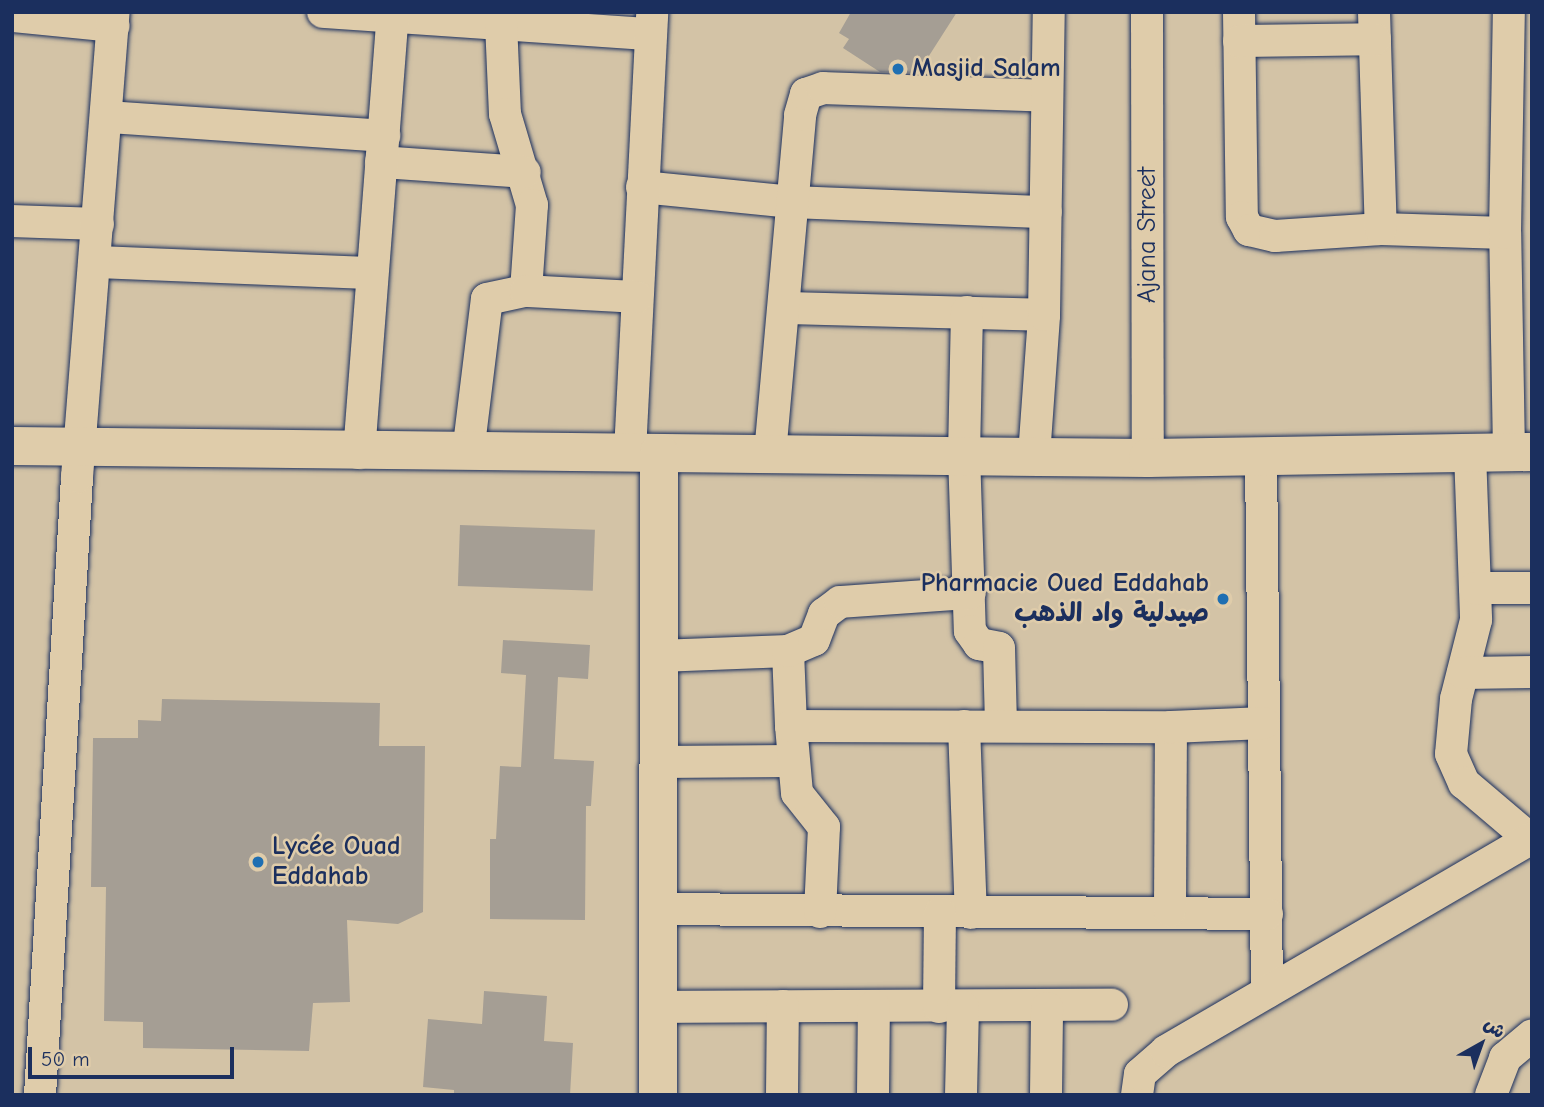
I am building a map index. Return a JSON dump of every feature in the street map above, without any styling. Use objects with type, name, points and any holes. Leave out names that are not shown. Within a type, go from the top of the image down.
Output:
[{"type":"main road","points":[[12,446],[359,453],[964,454],[1148,458],[1520,452]]},
{"type":"main road","points":[[645,452],[659,656],[658,1095]]},
{"type":"street","points":[[323,12],[393,14],[501,23],[650,23],[637,297],[645,452]]},
{"type":"street","points":[[1034,456],[1044,315],[1049,12]]},
{"type":"street","name":"Ajana Street","points":[[1147,12],[1148,458]]},
{"type":"street","points":[[1510,12],[1505,233],[1520,452]]},
{"type":"street","points":[[359,453],[393,14]]},
{"type":"street","points":[[12,16],[114,19],[63,685],[40,1095]]},
{"type":"street","points":[[501,23],[505,114],[525,173],[532,205],[526,291]]},
{"type":"street","points":[[1381,229],[1375,26],[1239,27],[1245,225],[1254,233],[1275,236],[1381,229],[1505,233]]},
{"type":"street","points":[[769,454],[785,308],[800,114],[811,91],[1048,96]]},
{"type":"street","points":[[108,117],[383,149],[525,173]]},
{"type":"street","points":[[642,187],[792,202],[1046,212]]},
{"type":"street","points":[[12,221],[98,224]]},
{"type":"street","points":[[96,262],[371,273]]},
{"type":"street","points":[[468,453],[486,301],[494,295],[526,291],[637,297]]},
{"type":"street","points":[[785,308],[1044,315]]},
{"type":"street","points":[[967,312],[964,454],[971,637],[979,644],[999,648],[1002,723]]},
{"type":"street","points":[[1137,1095],[1140,1074],[1149,1063],[1531,839],[1464,783],[1454,768],[1451,745],[1463,673],[1474,636],[1470,453]]},
{"type":"street","points":[[1261,456],[1267,992]]},
{"type":"street","points":[[1475,588],[1532,588]]},
{"type":"street","points":[[659,656],[788,651],[814,640],[824,614],[840,602],[970,593]]},
{"type":"street","points":[[788,651],[792,761],[797,793],[824,827],[820,912]]},
{"type":"street","points":[[1463,673],[1532,672]]},
{"type":"street","points":[[791,726],[964,726],[1002,723],[1171,727],[1264,723]]},
{"type":"street","points":[[964,726],[971,913]]},
{"type":"street","points":[[1170,911],[1171,727]]},
{"type":"street","points":[[659,762],[792,761]]},
{"type":"street","points":[[659,909],[940,913],[1170,911],[1267,914]]},
{"type":"street","points":[[940,913],[961,1095]]},
{"type":"street","points":[[658,1007],[1047,1008],[1112,1005]]},
{"type":"street","points":[[782,1095],[783,1006]]},
{"type":"street","points":[[873,1095],[874,1006]]},
{"type":"street","points":[[1046,1095],[1047,1008]]},
{"type":"street","points":[[1491,1095],[1505,1058],[1532,1035]]},
{"type":"building","name":"Masjid Salam","points":[[851,12],[957,12],[918,73],[880,72],[843,48],[849,39],[839,33]]},
{"type":"building","points":[[460,525],[595,530],[593,591],[458,586]]},
{"type":"building","points":[[503,640],[590,645],[588,679],[558,677],[554,759],[594,761],[591,806],[586,806],[585,920],[490,919],[490,839],[496,839],[500,766],[521,767],[526,675],[501,673]]},
{"type":"building","name":"Lycée Ouad Eddahab","points":[[162,699],[380,703],[379,746],[425,746],[423,912],[398,924],[347,920],[350,1002],[313,1003],[309,1051],[143,1048],[143,1022],[104,1021],[106,887],[91,887],[93,738],[138,738],[138,720],[161,721]]},
{"type":"building","points":[[484,991],[547,996],[544,1041],[573,1043],[570,1095],[454,1095],[454,1090],[423,1087],[428,1019],[482,1024]]},
{"type":"place","name":"Masjid Salam","points":[[898,69]]},
{"type":"place","name":"Pharmacie Oued Eddahab صيدلية واد الذهب","points":[[1223,599]]},
{"type":"place","name":"Lycée Ouad Eddahab","points":[[258,862]]}]
